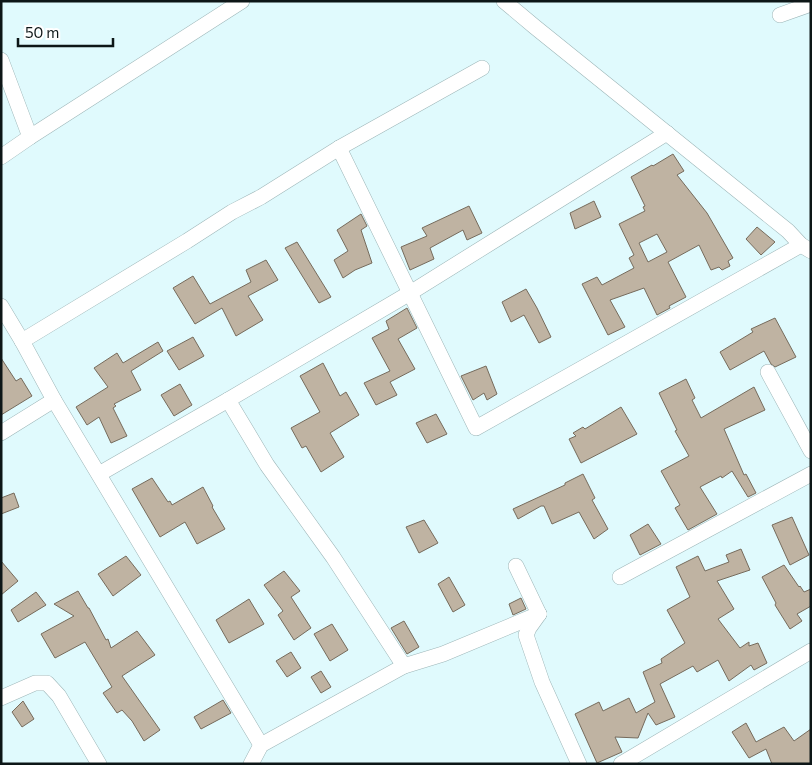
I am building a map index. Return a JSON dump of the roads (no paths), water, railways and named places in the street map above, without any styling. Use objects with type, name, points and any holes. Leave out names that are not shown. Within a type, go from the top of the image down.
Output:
[{"type":"street","points":[[1,157],[242,1]]},
{"type":"street","points":[[339,148],[476,428],[806,248],[788,231],[504,1]]},
{"type":"street","points":[[780,15],[811,4]]},
{"type":"street","points":[[1,60],[30,137]]},
{"type":"street","points":[[22,341],[339,148],[482,68]]},
{"type":"street","points":[[99,474],[410,293],[667,133]]},
{"type":"street","points":[[1,306],[54,400],[261,744]]},
{"type":"street","points":[[768,372],[811,451]]},
{"type":"street","points":[[1,433],[54,400]]},
{"type":"street","points":[[228,400],[267,465],[333,557],[404,666]]},
{"type":"street","points":[[620,577],[811,474]]},
{"type":"street","points":[[516,566],[539,614]]},
{"type":"street","points":[[251,764],[261,744],[404,666],[443,654],[539,614]]},
{"type":"street","points":[[539,614],[526,634],[542,682],[579,764]]},
{"type":"street","points":[[621,764],[811,651]]},
{"type":"street","points":[[1,698],[35,683],[47,683],[59,696],[99,764]]}]
